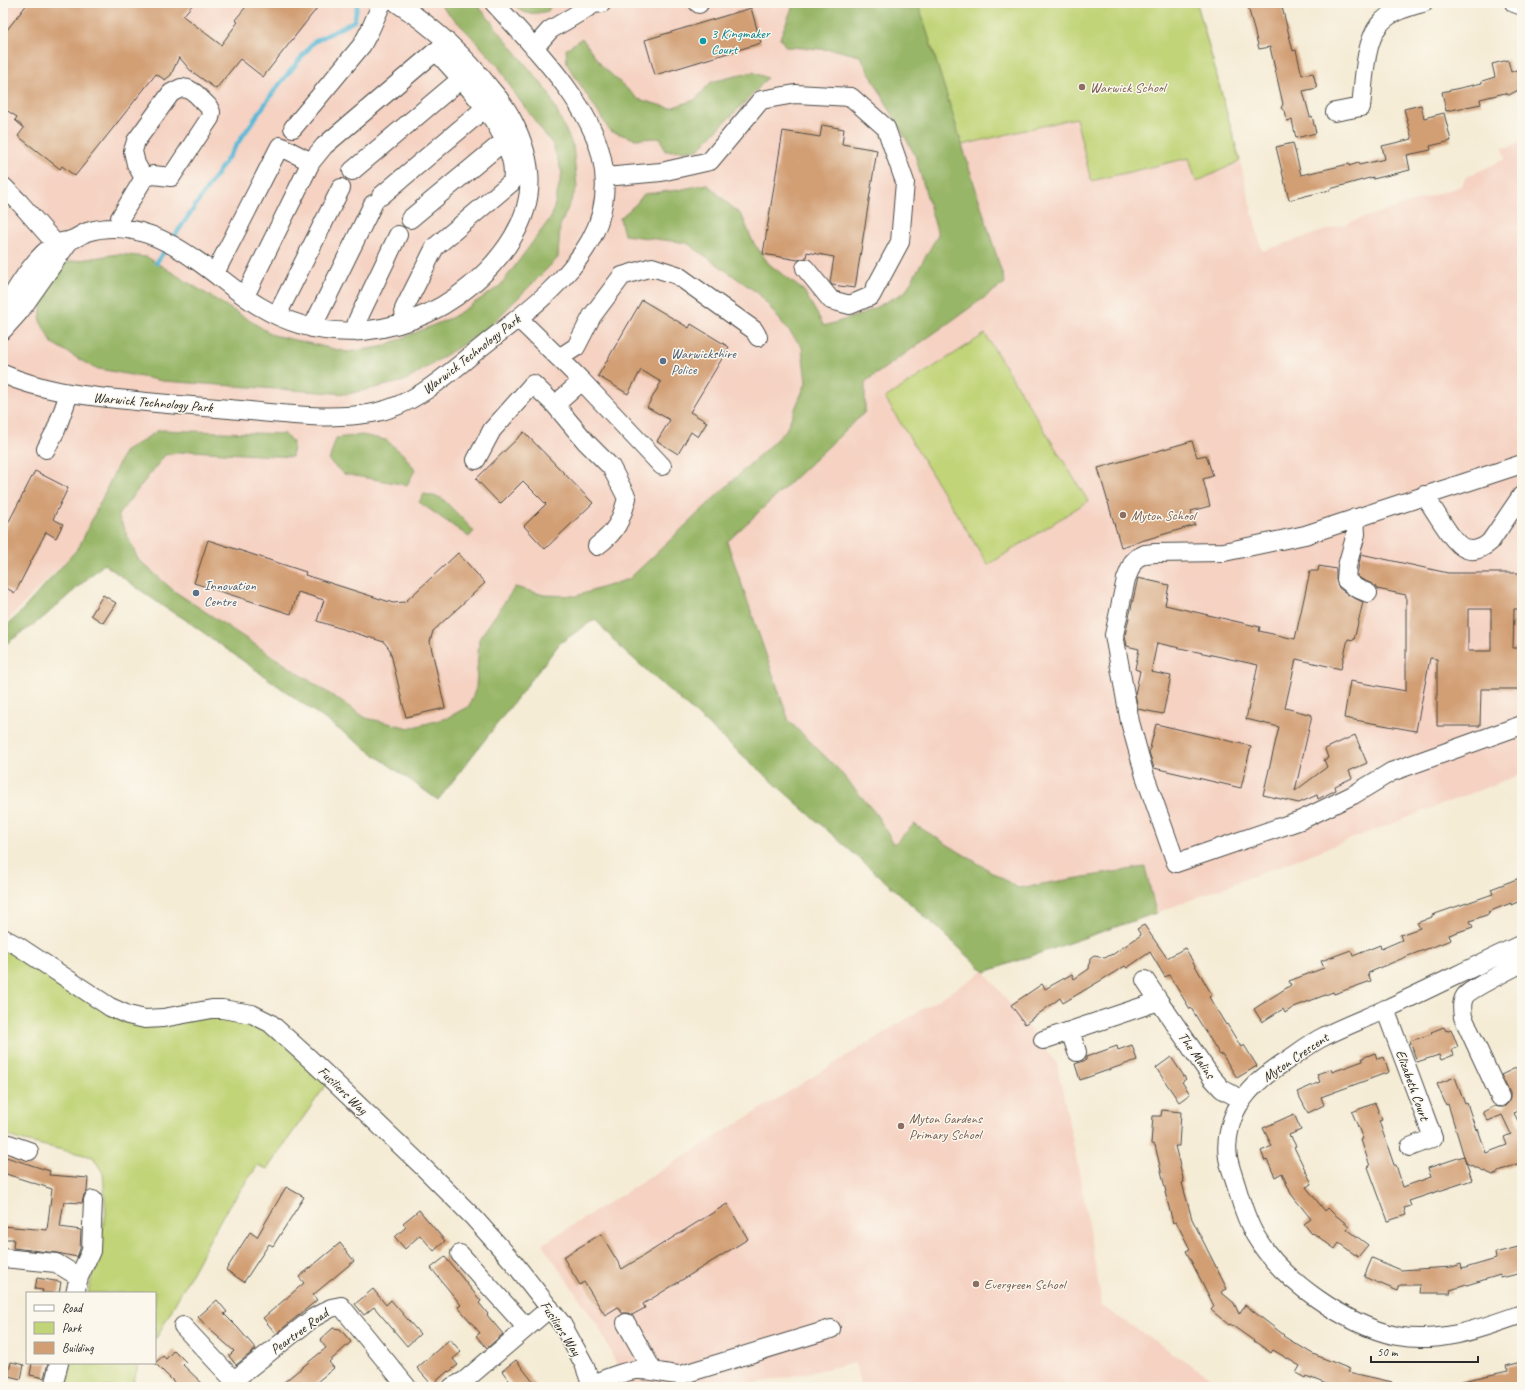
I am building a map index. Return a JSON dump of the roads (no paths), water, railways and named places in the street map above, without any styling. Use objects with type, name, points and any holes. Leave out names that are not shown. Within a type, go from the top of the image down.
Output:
[{"type":"street","points":[[293,128],[362,45],[382,3]]},
{"type":"street","points":[[3,313],[34,264],[46,251],[87,232],[106,228],[134,230],[175,246],[258,305],[276,315],[312,328],[339,332],[354,332],[393,327],[436,310],[454,298],[484,273],[504,250],[518,228],[523,217],[528,196],[530,176],[529,166],[523,144],[511,117],[502,102],[478,72],[456,48],[423,21],[397,3]]},
{"type":"street","name":"Warwick Technology Park","points":[[3,374],[40,388],[69,394],[145,402],[316,416],[359,415],[394,407],[440,381],[540,300],[574,266],[591,240],[601,214],[605,196],[605,177],[602,158],[590,125],[567,90],[534,48],[494,3]]},
{"type":"street","points":[[534,48],[550,30],[596,3]]},
{"type":"street","points":[[1335,112],[1361,107],[1368,50],[1379,25],[1395,12],[1423,3]]},
{"type":"street","points":[[1514,3],[1522,6]]},
{"type":"street","points":[[245,296],[311,162],[324,146],[436,51],[461,79],[496,126],[504,141],[512,164],[512,182],[435,247],[404,309],[405,322]]},
{"type":"street","points":[[352,171],[461,79]]},
{"type":"street","points":[[118,228],[120,218],[144,178],[153,175],[171,177],[210,118],[211,112],[208,106],[195,93],[188,89],[181,88],[171,93],[136,141],[133,151],[136,164],[144,178]]},
{"type":"street","points":[[605,177],[661,172],[710,161],[761,100],[795,94],[851,97],[886,128],[905,182],[900,242],[871,296],[850,305],[831,300],[805,268]]},
{"type":"street","points":[[312,328],[377,200],[484,109]]},
{"type":"street","points":[[410,219],[504,141]]},
{"type":"street","points":[[215,273],[280,146],[311,162]]},
{"type":"street","points":[[3,186],[63,242]]},
{"type":"street","points":[[276,315],[341,188]]},
{"type":"street","points":[[354,332],[358,319],[398,235]]},
{"type":"street","points":[[3,330],[20,311],[63,242]]},
{"type":"street","points":[[559,358],[576,347],[592,316],[622,276],[652,267],[677,275],[754,330],[758,337]]},
{"type":"street","points":[[518,318],[559,358],[662,466]]},
{"type":"street","points":[[555,406],[582,382]]},
{"type":"street","points":[[476,460],[492,430],[533,384],[611,467],[627,498],[617,527],[597,546]]},
{"type":"street","points":[[46,449],[56,430],[69,394]]},
{"type":"street","points":[[1522,464],[1305,535],[1224,552],[1146,554],[1137,558],[1130,567],[1114,635],[1121,666],[1130,722],[1145,776],[1176,863],[1301,820],[1353,795],[1391,772],[1522,725]]},
{"type":"street","points":[[1424,495],[1454,540],[1462,548],[1474,550],[1483,547],[1496,535],[1522,496]]},
{"type":"street","points":[[1355,518],[1356,534],[1347,566],[1346,580],[1356,588],[1368,593]]},
{"type":"street","name":"Fusiliers Way","points":[[3,938],[18,946],[110,1007],[128,1015],[145,1019],[163,1018],[212,1009],[222,1009],[252,1014],[270,1023],[331,1078],[474,1218],[514,1263],[562,1324],[584,1364],[592,1386]]},
{"type":"street","name":"Myton Crescent","points":[[1522,944],[1385,1009],[1347,1025],[1310,1045],[1268,1073],[1242,1100],[1232,1121],[1228,1142],[1228,1157],[1232,1174],[1245,1214],[1256,1236],[1276,1265],[1297,1284],[1332,1308],[1379,1331],[1403,1337],[1423,1338],[1452,1336],[1522,1314]]},
{"type":"street","points":[[1500,1097],[1463,1017],[1463,1002],[1469,992],[1522,963]]},
{"type":"street","name":"The Malins","points":[[1145,980],[1212,1078],[1222,1088],[1242,1100]]},
{"type":"street","points":[[1043,1040],[1159,1001]]},
{"type":"street","name":"Elizabeth Court","points":[[1385,1009],[1433,1138],[1410,1147]]},
{"type":"street","points":[[1070,1031],[1077,1052]]},
{"type":"street","points":[[3,1142],[29,1151]]},
{"type":"street","points":[[3,1258],[56,1263],[77,1285],[91,1251],[93,1200]]},
{"type":"street","points":[[460,1254],[526,1327]]},
{"type":"street","name":"Peartree Road","points":[[237,1384],[313,1318],[331,1308],[341,1306],[407,1387]]},
{"type":"street","points":[[452,1387],[464,1381],[550,1308]]},
{"type":"street","points":[[626,1323],[653,1372]]},
{"type":"street","points":[[183,1326],[237,1384]]},
{"type":"street","points":[[592,1386],[623,1373],[637,1370],[670,1375],[681,1375],[831,1329]]},
{"type":"street","points":[[53,1387],[59,1364]]},
{"type":"waterway","points":[[172,240],[277,87],[314,42],[354,21],[358,3]]},
{"type":"waterway","points":[[156,263],[168,246]]},
{"type":"place","name":"3 Kingmaker Court","points":[[703,41]]},
{"type":"place","name":"Warwick School","points":[[1082,87]]},
{"type":"place","name":"Warwickshire Police","points":[[663,361]]},
{"type":"place","name":"Myton School","points":[[1123,515]]},
{"type":"place","name":"Innovation Centre","points":[[196,593]]},
{"type":"place","name":"Myton Gardens Primary School","points":[[901,1126]]},
{"type":"place","name":"Evergreen School","points":[[976,1284]]}]
